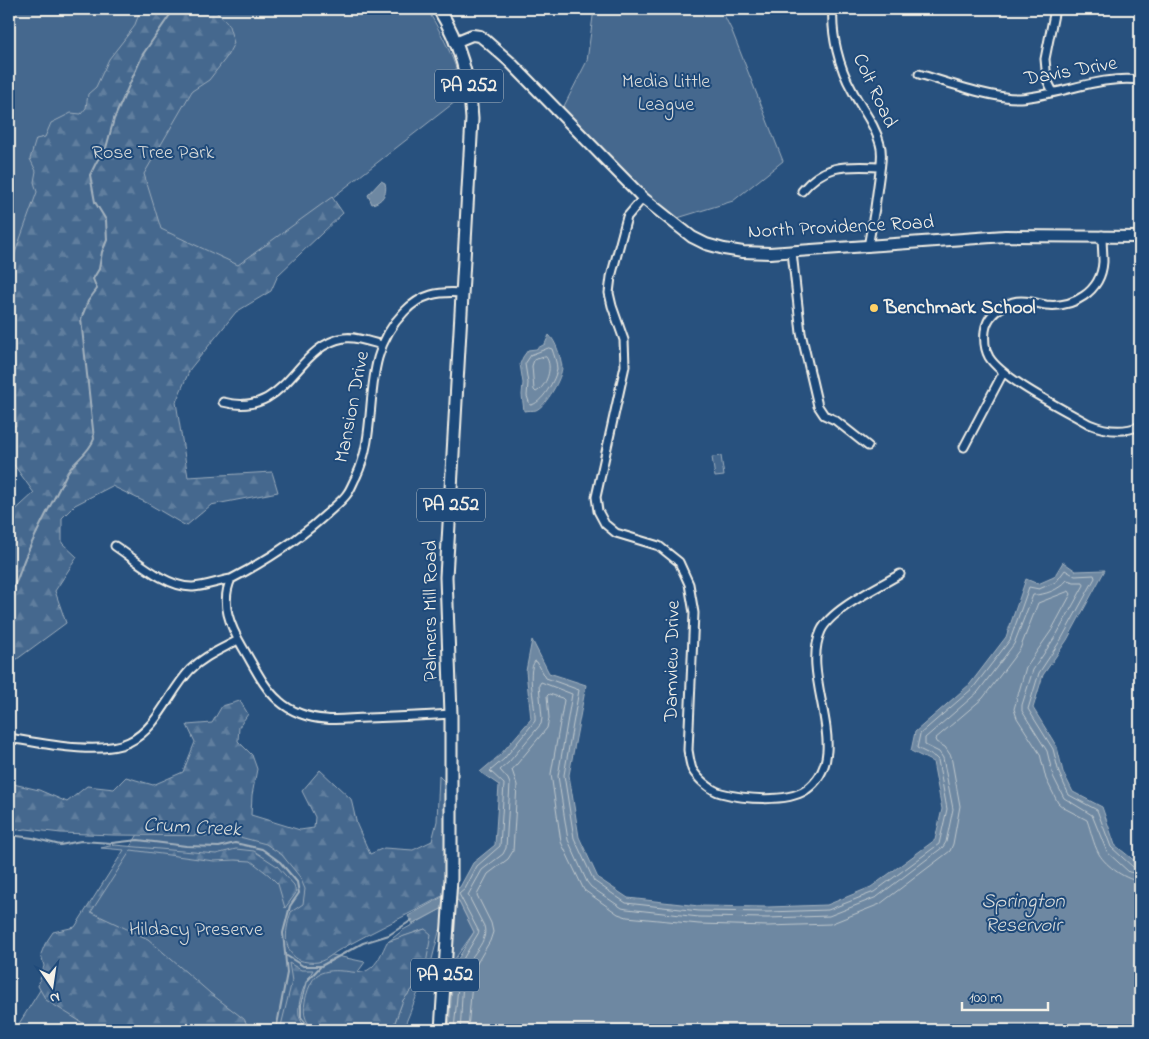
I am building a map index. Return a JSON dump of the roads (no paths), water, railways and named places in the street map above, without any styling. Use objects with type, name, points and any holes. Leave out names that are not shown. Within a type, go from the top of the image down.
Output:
[{"type":"main road","name":"PA 252","points":[[439,9],[455,42]]},
{"type":"main road","name":"North Providence Road","points":[[455,42],[472,35],[483,38],[509,61],[643,198],[692,237],[706,244],[743,252],[770,254],[1005,236],[1140,236]]},
{"type":"main road","name":"Palmers Mill Road","points":[[441,1030],[451,879],[451,714],[446,577],[472,132],[469,88],[455,42]]},
{"type":"street","name":"Colt Road","points":[[833,9],[836,42],[842,68],[851,90],[869,117],[881,146],[874,216],[868,247]]},
{"type":"street","points":[[1053,92],[1046,75],[1044,59],[1055,9]]},
{"type":"street","name":"Davis Drive","points":[[919,74],[1017,98],[1110,80],[1140,80]]},
{"type":"street","points":[[802,191],[810,181],[824,171],[838,167],[880,167]]},
{"type":"street","name":"Damview Drive","points":[[643,198],[627,217],[611,278],[610,293],[612,306],[624,340],[625,359],[596,497],[598,511],[605,524],[616,533],[659,546],[680,562],[689,584],[694,613],[688,750],[692,768],[699,777],[717,792],[729,795],[780,799],[798,795],[817,780],[826,759],[827,750],[827,738],[816,671],[816,648],[821,630],[831,617],[900,574]]},
{"type":"street","points":[[1102,236],[1103,264],[1097,281],[1088,293],[1075,302],[1062,305],[1015,301],[1002,306],[993,314],[986,326],[984,341],[989,357],[1003,374],[1100,429],[1114,431],[1140,426]]},
{"type":"street","points":[[792,252],[801,333],[818,406],[824,415],[835,420],[868,446]]},
{"type":"street","name":"Mansion Drive","points":[[115,546],[164,579],[179,585],[193,587],[231,579],[268,559],[302,536],[348,494],[359,469],[366,442],[374,367],[382,345],[395,321],[412,303],[424,296],[437,292],[463,293]]},
{"type":"street","points":[[223,402],[235,405],[249,404],[272,396],[301,368],[310,355],[327,344],[345,337],[382,345]]},
{"type":"street","points":[[964,446],[1003,374]]},
{"type":"street","points":[[231,579],[226,590],[226,606],[229,619],[238,640],[268,689],[279,702],[303,715],[326,720],[451,714]]},
{"type":"street","points":[[9,738],[77,748],[109,747],[128,743],[142,734],[150,725],[190,670],[204,658],[238,640]]},
{"type":"water","points":[[381,181],[385,183],[385,194],[379,201],[372,204],[368,195]]},
{"type":"water","points":[[549,335],[556,345],[561,359],[561,372],[549,398],[535,410],[524,411],[520,364],[528,350],[536,349],[545,344]]},
{"type":"water","name":"Springton Reservoir","points":[[1063,562],[1076,571],[1105,570],[1067,640],[1043,675],[1033,708],[1057,747],[1063,772],[1073,792],[1102,807],[1115,845],[1136,862],[1140,863],[1140,1030],[449,1030],[453,973],[456,962],[474,932],[458,900],[413,924],[408,916],[460,887],[473,863],[495,845],[499,785],[480,772],[500,755],[531,719],[526,671],[532,640],[549,673],[586,685],[569,775],[579,837],[598,878],[628,898],[699,906],[768,907],[827,905],[871,887],[935,840],[942,809],[933,762],[911,751],[915,732],[970,684],[1006,637],[1026,579],[1038,584],[1054,577]]},
{"type":"waterway","points":[[9,592],[17,581],[23,562],[66,475],[94,439],[81,319],[88,301],[97,289],[93,279],[99,269],[102,252],[107,240],[106,220],[95,202],[90,175],[106,148],[114,119],[143,54],[174,9]]},
{"type":"waterway","name":"Crum Creek","points":[[9,835],[33,838],[60,845],[81,841],[112,843],[138,840],[186,846],[219,847],[235,843],[262,849],[280,862],[297,882],[299,893],[290,906],[283,933],[287,973],[276,1030]]},
{"type":"waterway","name":"Crum Creek","points":[[287,956],[303,966],[321,966],[363,943],[389,935],[412,920]]},
{"type":"waterway","points":[[309,1030],[301,1017],[301,1004],[307,981],[321,966]]},
{"type":"place","name":"Benchmark School","points":[[874,308]]},
{"type":"park label","name":"Media Little League","points":[[666,94]]},
{"type":"park label","name":"Rose Tree Park","points":[[153,153]]},
{"type":"park label","name":"Hildacy Preserve","points":[[196,930]]}]
